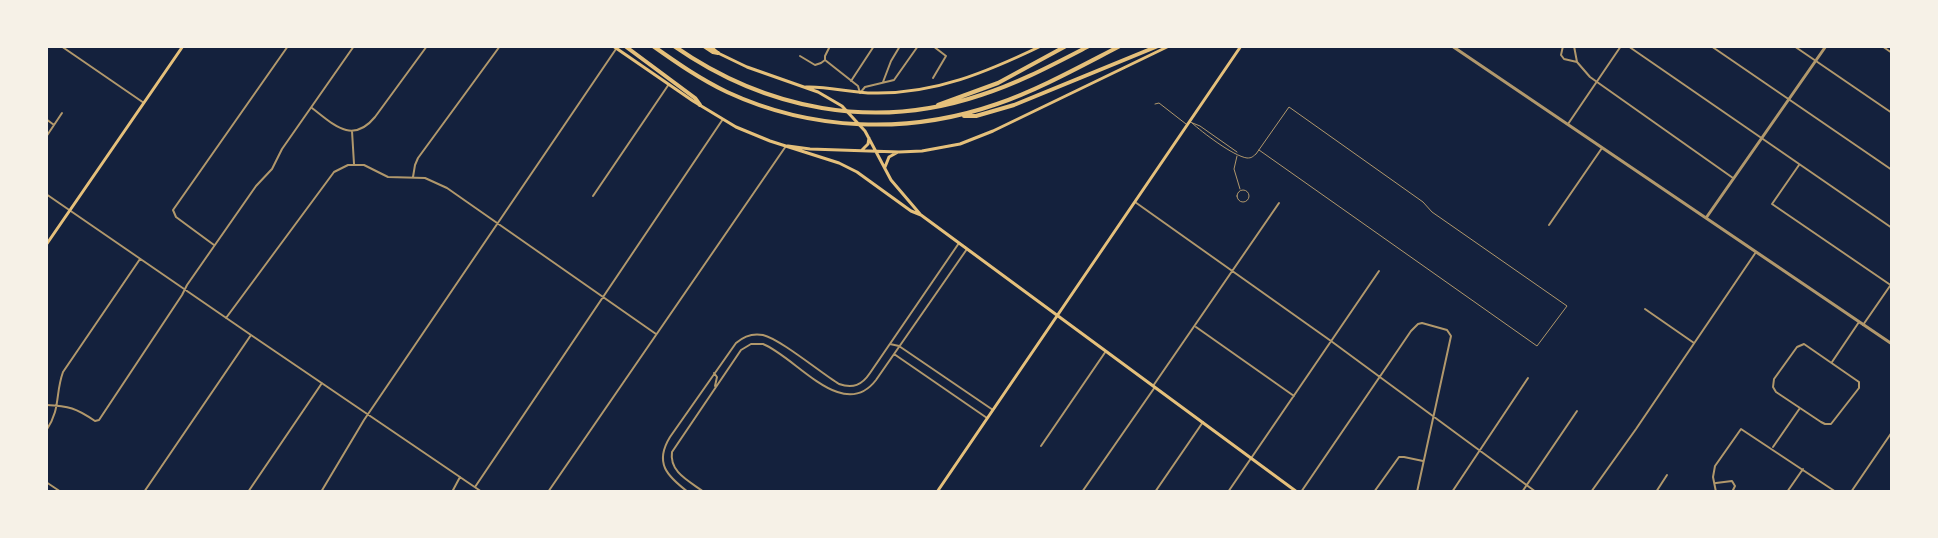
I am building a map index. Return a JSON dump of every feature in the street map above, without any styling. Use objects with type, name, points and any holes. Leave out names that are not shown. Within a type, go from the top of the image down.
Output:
[{"type":"highway","points":[[625,46],[695,98],[700,105]]},
{"type":"highway","points":[[653,46],[693,73],[726,91],[765,107],[822,121],[877,125],[918,123],[957,116],[997,104],[1120,46]]},
{"type":"highway","points":[[674,46],[711,70],[767,95],[800,104],[863,113],[931,108],[962,101],[1002,88],[1089,46]]},
{"type":"highway","points":[[704,46],[713,52],[720,50]]},
{"type":"highway","points":[[931,108],[998,83],[1066,46]]},
{"type":"highway","points":[[957,116],[976,116],[1014,105],[1158,46]]},
{"type":"main road","points":[[46,245],[183,46]]},
{"type":"main road","points":[[710,46],[757,72],[804,87],[836,102],[854,117],[900,191],[921,215]]},
{"type":"main road","points":[[804,87],[860,93],[911,91],[948,84],[986,72],[1041,46]]},
{"type":"main road","points":[[786,146],[899,152],[940,148],[977,138],[1169,46]]},
{"type":"main road","points":[[937,492],[1241,46]]},
{"type":"main road","points":[[614,48],[700,105],[748,133],[824,157],[851,169],[910,211],[921,215],[1299,492]]},
{"type":"main road","points":[[861,151],[868,144],[869,138]]},
{"type":"main road","points":[[885,168],[889,157],[899,152]]},
{"type":"street","points":[[61,46],[144,103]]},
{"type":"street","points":[[214,245],[176,218],[173,210],[288,46]]},
{"type":"street","points":[[46,405],[74,408],[97,421],[214,245],[256,186],[272,169],[282,149],[354,46]]},
{"type":"street","points":[[311,108],[336,127],[352,131],[360,129],[371,122],[427,46]]},
{"type":"street","points":[[413,177],[418,158],[500,46]]},
{"type":"street","points":[[800,56],[815,65],[821,63],[825,60],[830,46]]},
{"type":"street","points":[[851,81],[874,46]]},
{"type":"street","points":[[883,83],[886,71],[900,46]]},
{"type":"street","points":[[860,93],[865,87],[894,80],[918,46]]},
{"type":"street","points":[[933,46],[946,56],[933,78]]},
{"type":"street","points":[[1452,46],[1892,344]]},
{"type":"street","points":[[1459,51],[1462,46]]},
{"type":"street","points":[[1563,46],[1561,55],[1564,59],[1577,62]]},
{"type":"street","points":[[1574,46],[1577,62],[1597,82],[1733,178]]},
{"type":"street","points":[[1568,124],[1622,46]]},
{"type":"street","points":[[1628,46],[1892,228]]},
{"type":"street","points":[[1711,46],[1892,170]]},
{"type":"street","points":[[1794,46],[1892,113]]},
{"type":"street","points":[[1706,218],[1826,46]]},
{"type":"street","points":[[1882,46],[1892,53]]},
{"type":"street","points":[[321,492],[364,420],[498,224],[614,48]]},
{"type":"street","points":[[825,60],[858,86],[860,93]]},
{"type":"street","points":[[593,196],[669,84]]},
{"type":"street","points":[[46,137],[62,113]]},
{"type":"street","points":[[46,119],[54,125]]},
{"type":"street","points":[[475,487],[723,119]]},
{"type":"street","points":[[352,131],[354,164]]},
{"type":"street","points":[[548,492],[786,146]]},
{"type":"street","points":[[1549,225],[1602,147]]},
{"type":"street","points":[[226,318],[334,172],[345,165],[354,164],[364,165],[388,177],[425,178],[447,188],[656,334]]},
{"type":"street","points":[[1799,165],[1772,204],[1891,284],[1863,325]]},
{"type":"street","points":[[46,194],[482,492]]},
{"type":"street","points":[[1135,202],[1331,341],[1536,492]]},
{"type":"street","points":[[1082,492],[1279,203]]},
{"type":"street","points":[[688,492],[672,479],[664,466],[664,449],[698,396],[739,340],[753,335],[769,337],[839,384],[849,387],[862,382],[959,243]]},
{"type":"street","points":[[704,492],[682,476],[673,466],[672,452],[741,350],[754,344],[763,344],[836,392],[848,396],[864,392],[876,380],[967,249]]},
{"type":"street","points":[[1591,492],[1756,252]]},
{"type":"street","points":[[46,431],[53,422],[58,406],[63,372],[140,259]]},
{"type":"street","points":[[1228,492],[1379,271]]},
{"type":"street","points":[[930,286],[936,287],[938,291]]},
{"type":"street","points":[[921,299],[923,302],[930,303]]},
{"type":"street","points":[[1645,309],[1694,343]]},
{"type":"street","points":[[1831,362],[1859,322]]},
{"type":"street","points":[[1299,492],[1418,324],[1443,328],[1450,332],[1450,339],[1417,492]]},
{"type":"street","points":[[1195,326],[1294,396]]},
{"type":"street","points":[[144,492],[251,335]]},
{"type":"street","points":[[890,344],[899,346],[993,410]]},
{"type":"street","points":[[1801,344],[1831,362],[1860,384],[1831,424],[1824,424],[1774,390],[1774,379],[1801,344]]},
{"type":"street","points":[[779,354],[785,347]]},
{"type":"street","points":[[1041,446],[1106,351]]},
{"type":"street","points":[[894,354],[987,418]]},
{"type":"street","points":[[726,356],[729,362],[733,361]]},
{"type":"street","points":[[877,363],[884,368]]},
{"type":"street","points":[[714,373],[717,377],[714,389]]},
{"type":"street","points":[[870,373],[876,375],[876,380]]},
{"type":"street","points":[[819,382],[825,375]]},
{"type":"street","points":[[1452,492],[1528,378]]},
{"type":"street","points":[[248,492],[322,383]]},
{"type":"street","points":[[698,396],[705,401]]},
{"type":"street","points":[[1772,448],[1800,408]]},
{"type":"street","points":[[1522,492],[1577,411]]},
{"type":"street","points":[[1155,492],[1203,422]]},
{"type":"street","points":[[1716,492],[1713,475],[1715,466],[1740,430],[1745,430],[1836,492]]},
{"type":"street","points":[[1851,492],[1892,432]]},
{"type":"street","points":[[670,437],[677,442]]},
{"type":"street","points":[[1374,492],[1399,457],[1424,461]]},
{"type":"street","points":[[1787,492],[1803,469]]},
{"type":"street","points":[[1656,492],[1667,475]]},
{"type":"street","points":[[452,492],[460,477]]},
{"type":"street","points":[[1714,483],[1732,481],[1735,486],[1732,492]]},
{"type":"street","points":[[46,482],[61,492]]},
{"type":"lane","points":[[1155,104],[1160,103],[1233,153],[1246,158],[1251,158],[1259,150],[1289,107],[1414,195],[1432,212],[1566,306],[1537,346],[1259,150]]},
{"type":"lane","points":[[1238,154],[1234,169],[1240,190],[1237,195],[1240,201],[1246,201],[1249,198],[1248,192],[1240,190]]}]
